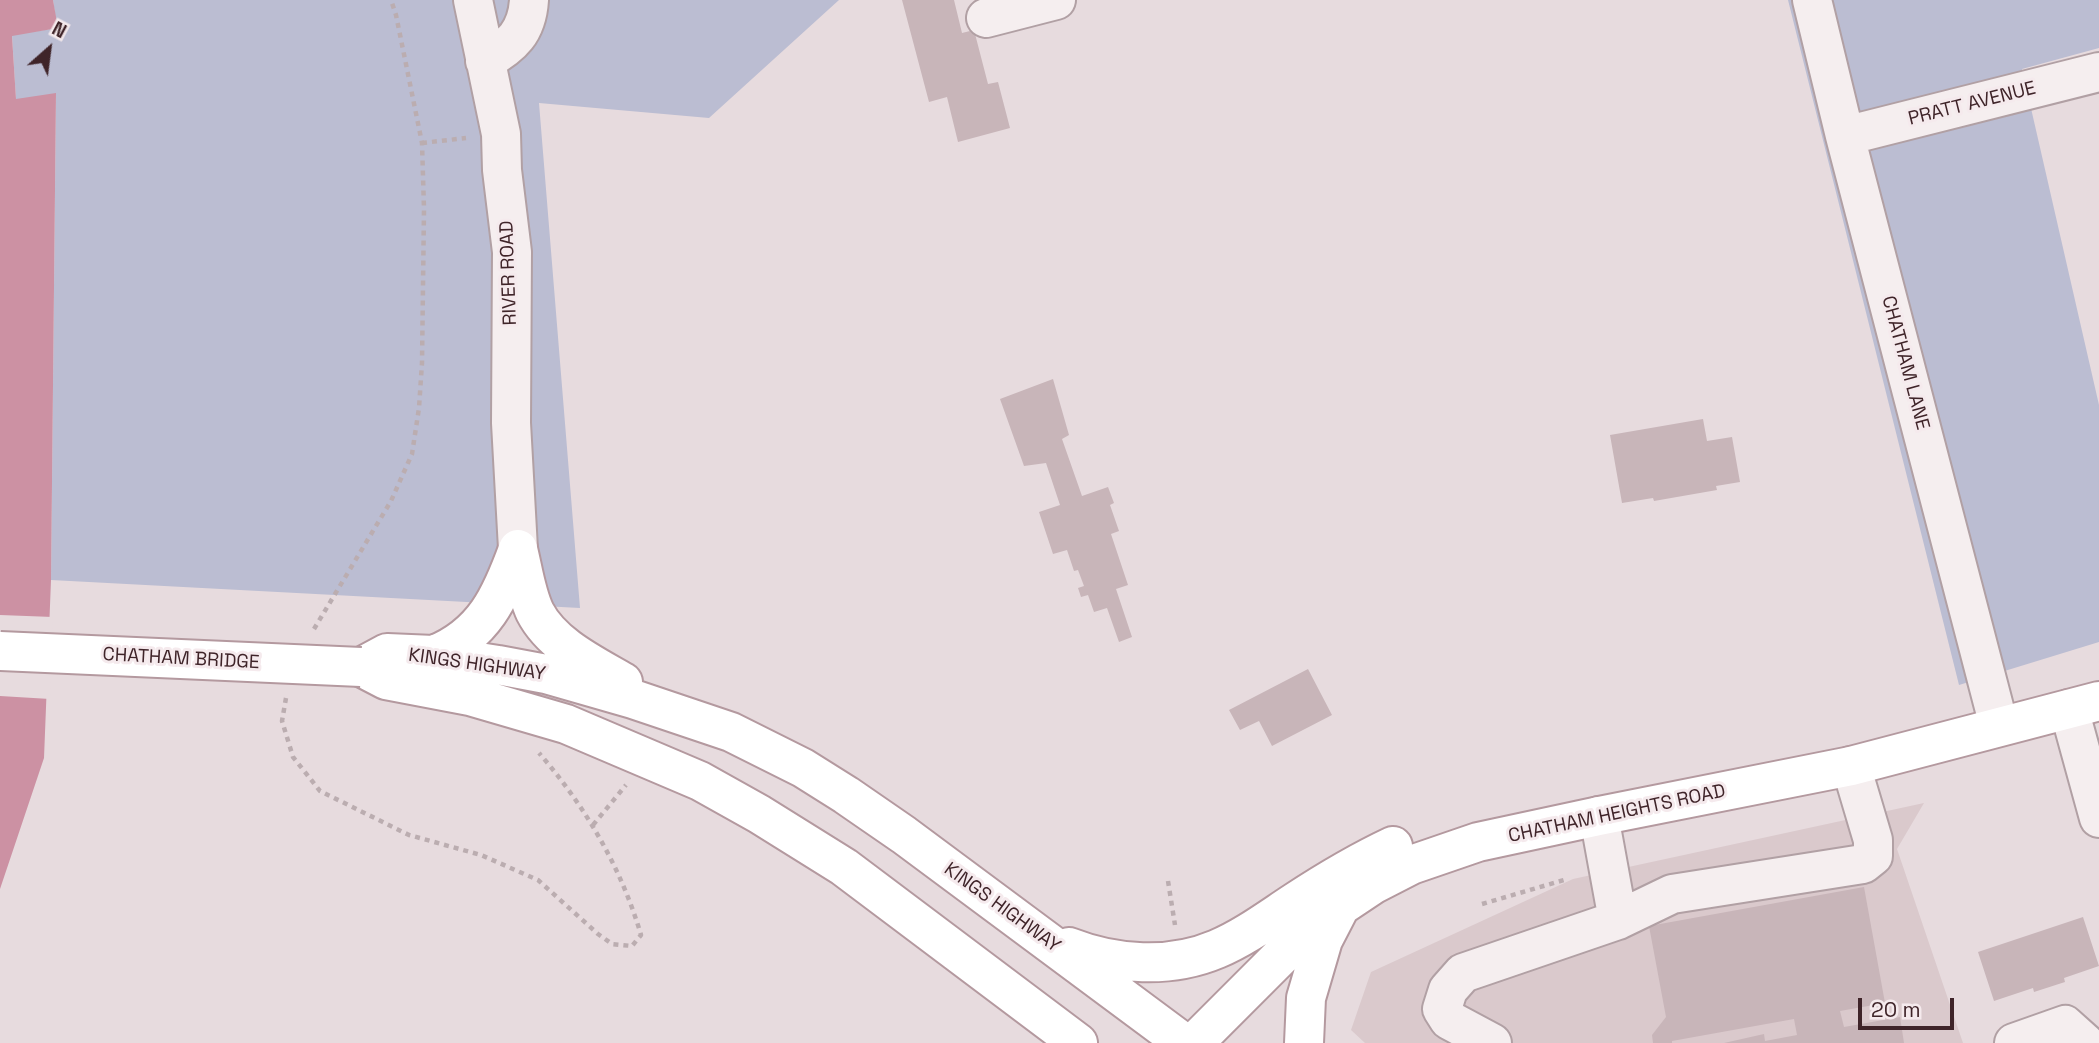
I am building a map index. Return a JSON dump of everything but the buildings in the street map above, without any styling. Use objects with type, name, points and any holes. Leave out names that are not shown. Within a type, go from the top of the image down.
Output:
[{"type":"main road","points":[[435,655],[460,642],[474,631],[488,614],[506,583],[519,549]]},
{"type":"main road","points":[[519,549],[536,612],[553,635],[572,651],[604,671],[700,722]]},
{"type":"main road","name":"CHATHAM BRIDGE","points":[[0,651],[361,667]]},
{"type":"main road","name":"KINGS HIGHWAY","points":[[361,667],[387,653],[435,655],[546,674],[633,699],[730,732],[766,749],[846,795],[1184,1043]]},
{"type":"main road","name":"KINGS HIGHWAY","points":[[361,667],[386,680],[470,696],[566,724],[700,781],[844,867],[1078,1043]]},
{"type":"main road","name":"CHATHAM HEIGHTS ROAD","points":[[1194,1043],[1282,955],[1341,906],[1374,884],[1411,865],[1478,842],[1851,766],[2084,705]]},
{"type":"main road","points":[[1042,937],[1083,953],[1119,960],[1150,963],[1184,958],[1214,950],[1243,937],[1341,873],[1397,844],[1450,839],[1478,842]]},
{"type":"main road","points":[[1304,1043],[1306,998],[1324,940],[1341,906]]},
{"type":"street","name":"RIVER ROAD","points":[[473,0],[501,134],[502,170],[512,252],[511,423],[519,549]]},
{"type":"street","points":[[485,61],[505,50],[520,33],[528,12],[529,0]]},
{"type":"street","points":[[986,18],[1055,0]]},
{"type":"street","name":"CHATHAM LANE","points":[[1812,0],[1999,726]]},
{"type":"street","name":"PRATT AVENUE","points":[[1845,136],[2099,72]]},
{"type":"street","points":[[2084,705],[2099,818]]},
{"type":"street","points":[[1492,1043],[1449,1020],[1442,1009],[1448,990],[1462,973],[1618,920],[1672,894],[1863,864],[1873,856],[1873,840],[1851,766]]},
{"type":"street","points":[[1598,816],[1618,920]]},
{"type":"street","points":[[2014,1043],[2065,1025],[2085,1043]]},
{"type":"path","points":[[313,630],[391,502],[411,454],[419,408],[424,209],[422,143],[391,0]]},
{"type":"path","points":[[422,143],[501,134]]},
{"type":"path","points":[[288,687],[282,721],[293,757],[320,791],[409,835],[481,855],[538,880],[612,944],[632,946],[641,935],[632,905],[593,825],[648,758]]},
{"type":"path","points":[[1482,904],[1564,880]]},
{"type":"path","points":[[1168,881],[1176,934]]},
{"type":"shaded area","points":[[0,0],[53,0],[58,28],[12,36],[16,99],[56,93],[51,580],[44,758],[0,889]]},
{"type":"shaded area","points":[[53,0],[839,0],[709,118],[539,103],[580,608],[51,580],[56,94],[16,100],[12,35],[57,28]]},
{"type":"shaded area","points":[[1788,0],[2099,0],[2099,48],[2022,69],[2099,405],[2099,642],[1959,685]]},
{"type":"shaded area","points":[[1924,803],[1897,849],[1963,1043],[1365,1043],[1351,1030],[1371,972],[1573,879]]},
{"type":"pier","points":[[0,615],[53,617],[50,699],[0,696]]}]
